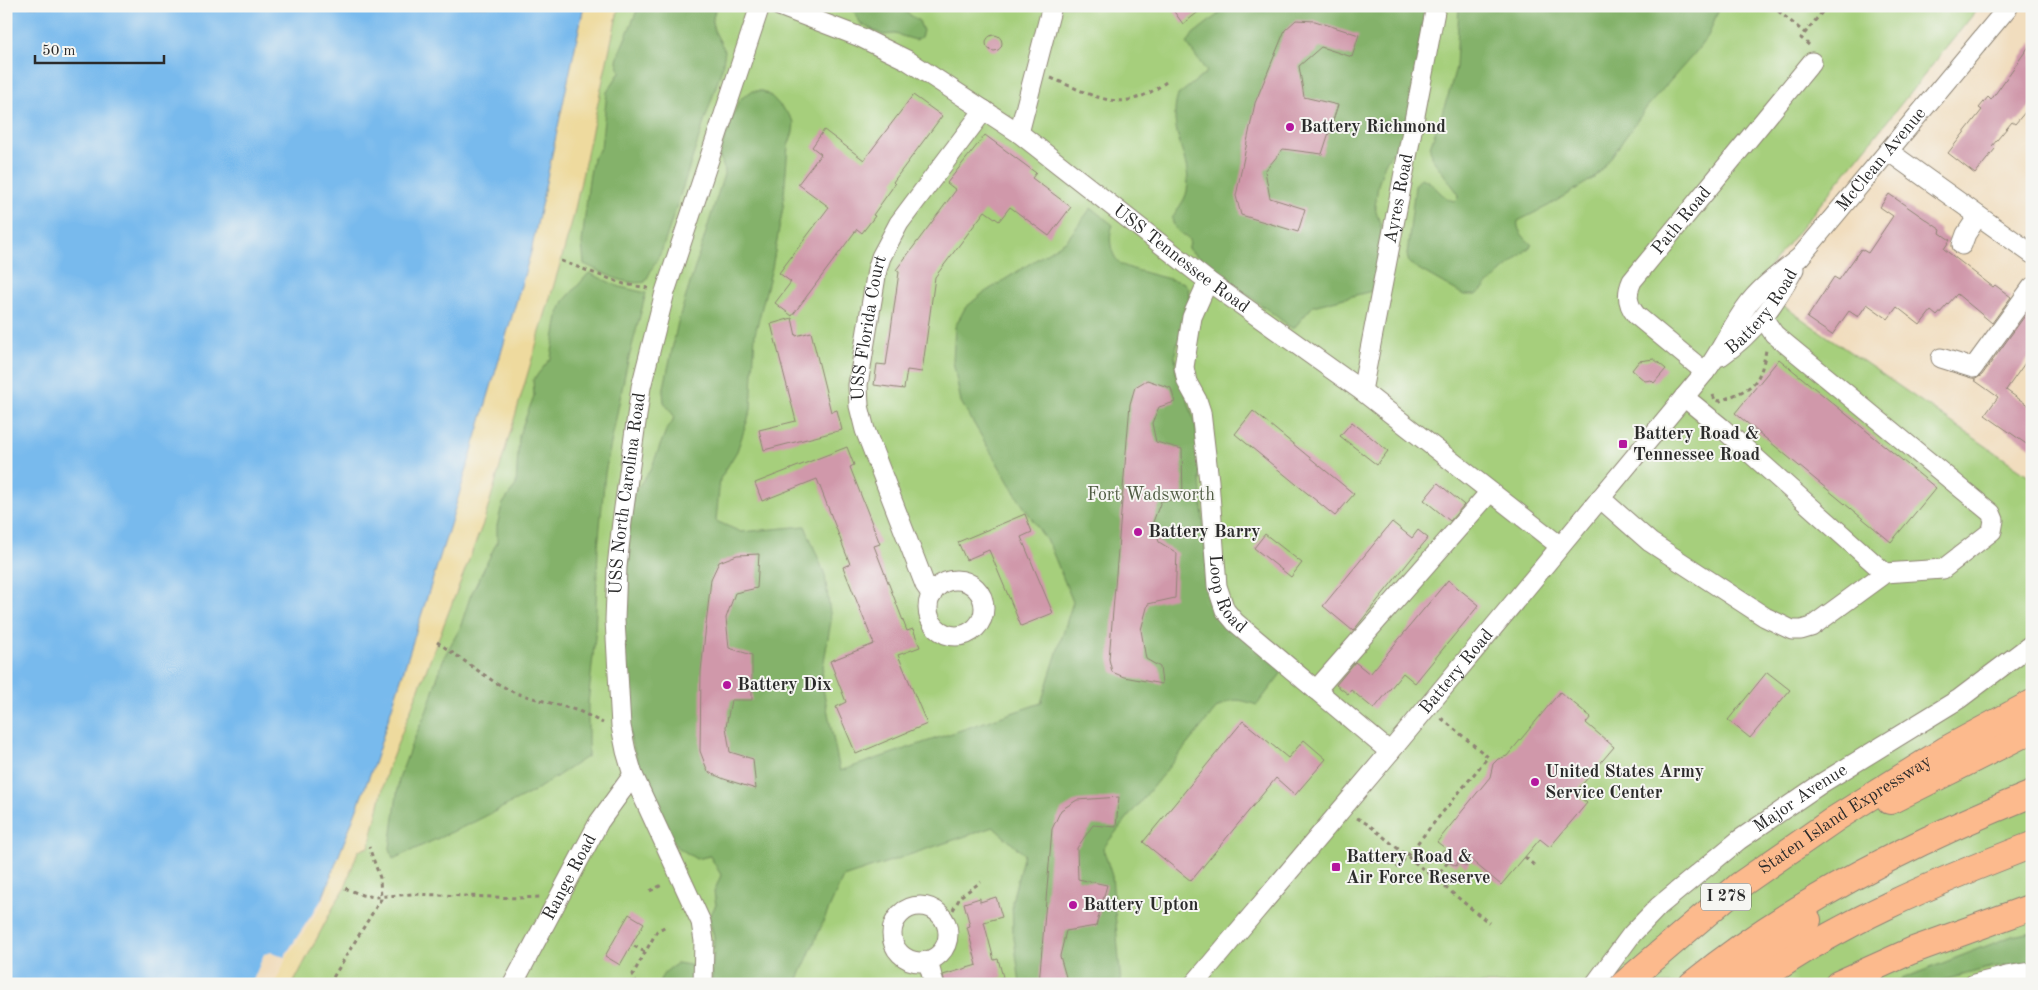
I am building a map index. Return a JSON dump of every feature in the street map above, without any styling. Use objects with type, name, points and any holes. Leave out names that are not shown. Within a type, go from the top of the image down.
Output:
[{"type":"highway","name":"Staten Island Expressway","points":[[1624,984],[1740,885],[1835,819],[1945,750],[2032,703]]},
{"type":"highway","points":[[1835,819],[1896,799],[2032,730]]},
{"type":"highway","points":[[1722,984],[1886,861],[2032,782]]},
{"type":"highway","name":"I 278","points":[[1692,984],[1716,964],[1770,927],[1825,894],[1886,861],[1979,816],[2032,794]]},
{"type":"highway","points":[[1775,946],[1908,896],[2032,845]]},
{"type":"highway","points":[[1959,875],[2032,864]]},
{"type":"highway","points":[[1754,984],[1833,933],[1908,896]]},
{"type":"highway","points":[[1838,984],[1912,951],[2032,907]]},
{"type":"street","name":"USS North Carolina Road","points":[[703,984],[704,941],[701,922],[633,775],[622,733],[615,620],[617,567],[628,466],[641,387],[666,292],[760,6]]},
{"type":"street","name":"USS Tennessee Road","points":[[779,6],[860,37],[907,60],[1019,133],[1208,281],[1362,391],[1560,546]]},
{"type":"street","points":[[1019,133],[1052,6]]},
{"type":"street","name":"Ayres Road","points":[[1362,391],[1436,6]]},
{"type":"street","name":"McClean Avenue","points":[[1746,307],[1762,289],[1800,257],[2009,6]]},
{"type":"street","name":"Path Road","points":[[1710,366],[1636,315],[1630,307],[1628,289],[1632,281],[1812,55]]},
{"type":"street","name":"USS Florida Court","points":[[932,595],[925,585],[865,430],[859,406],[858,385],[877,270],[886,245],[899,223],[984,110]]},
{"type":"street","points":[[1888,152],[2032,254]]},
{"type":"street","points":[[1962,245],[1966,234],[1978,216]]},
{"type":"street","name":"Battery Road","points":[[1710,366],[1740,342],[1763,318],[1800,257]]},
{"type":"street","name":"Loop Road","points":[[1208,281],[1192,317],[1184,367],[1187,382],[1201,412],[1218,592],[1225,610],[1235,622],[1390,752]]},
{"type":"street","points":[[1941,358],[1973,368],[2032,287]]},
{"type":"street","name":"Battery Road","points":[[1194,984],[1390,752],[1710,366],[1746,307]]},
{"type":"street","points":[[1600,498],[1650,542],[1764,617],[1792,630],[1801,630],[1811,626],[1885,573],[1943,569],[1992,530],[1994,520],[1991,514],[1774,334],[1763,318]]},
{"type":"street","points":[[1684,397],[1722,428],[1885,573]]},
{"type":"street","points":[[1316,690],[1490,492]]},
{"type":"street","name":"Major Avenue","points":[[1595,984],[1632,934],[1659,906],[1739,840],[1822,783],[1960,698],[2032,644]]},
{"type":"street","name":"Range Road","points":[[513,984],[599,822],[633,775]]},
{"type":"street","points":[[928,961],[934,984]]},
{"type":"street","points":[[1974,984],[2032,972]]},
{"type":"path","points":[[1772,6],[1805,33]]},
{"type":"path","points":[[1812,55],[1801,38],[1827,6]]},
{"type":"path","points":[[1051,78],[1106,100],[1118,102],[1136,100],[1152,93],[1166,82]]},
{"type":"path","points":[[561,261],[624,284],[666,292]]},
{"type":"path","points":[[1713,395],[1715,400],[1720,401],[1754,385],[1758,378],[1768,343]]},
{"type":"path","points":[[2027,378],[2032,382]]},
{"type":"path","points":[[437,642],[493,682],[515,693],[579,711],[622,733]]},
{"type":"path","points":[[1397,868],[1488,757],[1441,718]]},
{"type":"path","points":[[1357,818],[1369,825],[1490,923]]},
{"type":"path","points":[[329,984],[378,906],[382,896],[380,878],[369,847]]},
{"type":"path","points":[[1525,857],[1535,866]]},
{"type":"path","points":[[1435,878],[1448,862]]},
{"type":"path","points":[[953,910],[961,896],[981,882]]},
{"type":"path","points":[[345,888],[362,895],[382,896],[412,894],[519,898],[560,895]]},
{"type":"path","points":[[636,984],[633,974],[657,931],[666,926]]},
{"type":"path","points":[[634,946],[645,952]]},
{"type":"green space","name":"Fort Wadsworth","points":[[584,6],[1980,6],[1759,280],[1782,305],[2032,478],[2032,984],[271,984]]},
{"type":"green space","points":[[639,6],[716,6],[712,22],[725,51],[722,68],[662,250],[645,282],[637,283],[613,278],[584,264],[582,243],[589,180],[593,158],[601,148],[607,92],[620,72],[617,61],[619,53]]},
{"type":"green space","points":[[847,6],[897,6],[919,21],[923,31],[921,37],[916,40],[895,34],[883,35],[861,24],[855,13]]},
{"type":"green space","points":[[1229,6],[1427,6],[1418,50],[1421,65],[1403,138],[1385,163],[1378,185],[1375,207],[1382,231],[1382,243],[1372,291],[1313,306],[1293,329],[1188,249],[1190,243],[1188,238],[1177,230],[1172,218],[1186,195],[1188,179],[1175,121],[1178,95],[1207,72],[1187,44],[1193,34]]},
{"type":"green space","points":[[1459,6],[1720,6],[1708,36],[1647,107],[1594,178],[1548,206],[1518,221],[1518,228],[1532,245],[1476,295],[1464,295],[1415,267],[1409,263],[1407,255],[1415,186],[1421,178],[1430,183],[1446,198],[1455,201],[1458,198],[1457,192],[1431,157],[1430,147],[1456,67]]},
{"type":"green space","points":[[752,91],[762,91],[771,96],[794,122],[788,146],[783,207],[772,268],[755,334],[751,410],[737,451],[720,479],[716,521],[741,532],[805,526],[825,575],[831,621],[821,679],[840,771],[1041,703],[1073,602],[1050,546],[1018,498],[961,402],[953,361],[955,327],[965,308],[982,294],[1067,240],[1091,208],[1113,225],[1111,230],[1112,251],[1121,264],[1141,272],[1184,283],[1188,288],[1190,301],[1175,353],[1176,372],[1196,426],[1209,597],[1215,611],[1224,621],[1283,671],[1257,705],[1236,700],[1227,702],[1216,709],[1103,848],[1112,876],[1121,984],[1020,984],[1013,931],[1012,901],[1024,854],[993,827],[843,877],[796,984],[712,984],[714,937],[709,917],[716,905],[714,892],[721,875],[710,856],[696,859],[676,846],[649,795],[631,741],[622,669],[627,544],[633,494],[651,469],[667,428],[672,423],[674,416],[664,402],[663,392],[678,322],[725,171],[719,155],[739,100]]},
{"type":"green space","points":[[589,273],[620,287],[646,293],[626,369],[605,473],[598,548],[595,637],[588,704],[588,756],[533,792],[476,821],[393,859],[390,848],[399,779],[427,710],[444,657],[460,628],[470,597],[497,542],[497,526],[502,505],[516,485],[519,435],[534,396],[533,380],[551,358],[558,316],[564,301]]},
{"type":"green space","points":[[2032,932],[2032,962],[1993,967],[1929,984],[1889,984],[2012,936]]},
{"type":"green space","points":[[678,963],[695,966],[695,984],[659,984],[664,974]]},
{"type":"sand","points":[[474,6],[619,6],[573,218],[484,521],[387,771],[369,847],[358,851],[344,890],[293,984],[146,984]]},
{"type":"water","points":[[6,6],[584,6],[531,252],[450,525],[374,764],[321,902],[284,958],[273,984],[6,984]]},
{"type":"pier","points":[[330,887],[323,904],[286,959],[275,984],[248,984],[252,983],[264,954],[272,952],[284,957]]},
{"type":"building","points":[[1170,6],[1206,6],[1183,24]]},
{"type":"building","name":"Battery Richmond","points":[[1296,20],[1315,21],[1359,35],[1352,57],[1321,47],[1299,66],[1304,97],[1338,105],[1322,154],[1283,149],[1265,171],[1270,198],[1305,209],[1298,232],[1241,215],[1236,196],[1255,103],[1285,30]]},
{"type":"building","points":[[994,35],[1002,43],[994,51],[986,43]]},
{"type":"building","points":[[2032,42],[2032,104],[2015,124],[2012,122],[1992,146],[1995,149],[1975,174],[1948,153],[1982,110],[1979,108],[1988,97],[1991,100]]},
{"type":"building","points":[[913,95],[942,116],[893,182],[895,184],[873,215],[875,216],[862,233],[857,229],[792,316],[775,303],[791,282],[779,273],[829,207],[798,184],[821,154],[812,147],[824,130],[864,160]]},
{"type":"building","points":[[985,135],[1036,173],[1032,178],[1071,207],[1049,236],[1010,207],[999,221],[985,211],[935,277],[922,372],[907,370],[904,389],[874,385],[877,364],[886,365],[899,272],[896,270],[956,190],[947,183]]},
{"type":"building","points":[[1889,194],[1941,230],[1940,233],[1950,240],[1944,249],[1993,287],[1995,285],[2011,297],[1992,323],[1957,294],[1937,316],[1931,311],[1920,325],[1897,307],[1888,319],[1867,304],[1858,317],[1849,311],[1832,335],[1807,318],[1834,277],[1839,280],[1861,249],[1868,253],[1893,216],[1880,207]]},
{"type":"building","points":[[2032,306],[2032,353],[2006,390],[2032,408],[2032,448],[1985,415],[1998,397],[1974,380],[1982,375]]},
{"type":"building","points":[[792,318],[796,336],[811,332],[831,412],[837,410],[842,430],[764,450],[759,430],[796,421],[771,324]]},
{"type":"building","points":[[1654,359],[1666,369],[1654,383],[1651,380],[1645,381],[1632,370],[1639,361]]},
{"type":"building","points":[[1779,359],[1936,488],[1891,542],[1735,413]]},
{"type":"building","name":"Battery Barry","points":[[1147,380],[1171,388],[1175,402],[1159,407],[1152,423],[1156,442],[1182,449],[1183,499],[1161,501],[1153,522],[1159,542],[1177,553],[1175,598],[1148,604],[1141,630],[1146,659],[1160,667],[1162,684],[1124,677],[1112,672],[1109,659],[1130,404],[1135,387]]},
{"type":"building","points":[[1253,411],[1354,494],[1335,516],[1235,434]]},
{"type":"building","points":[[1352,422],[1388,451],[1377,465],[1340,436]]},
{"type":"building","points":[[847,447],[854,465],[850,467],[880,544],[874,546],[907,631],[913,629],[920,647],[898,655],[927,724],[856,754],[836,707],[846,702],[830,661],[874,644],[843,567],[850,564],[817,479],[762,501],[755,483]]},
{"type":"building","points":[[1438,483],[1464,505],[1450,521],[1424,500]]},
{"type":"building","points":[[1025,514],[1032,532],[1021,537],[1053,613],[1021,626],[989,550],[966,560],[958,542]]},
{"type":"building","points":[[1392,522],[1412,538],[1418,530],[1428,538],[1353,631],[1323,606]]},
{"type":"building","points":[[1265,534],[1302,563],[1291,577],[1254,548]]},
{"type":"building","name":"Battery Dix","points":[[759,554],[757,588],[735,593],[726,618],[729,648],[752,655],[752,700],[731,700],[726,727],[730,752],[753,759],[756,789],[708,772],[700,751],[701,671],[711,579],[719,562],[737,555]]},
{"type":"building","points":[[1448,580],[1479,605],[1415,683],[1403,673],[1374,709],[1351,690],[1348,694],[1336,685],[1355,662],[1370,674]]},
{"type":"building","points":[[1767,672],[1790,690],[1750,738],[1728,720]]},
{"type":"building","name":"United States Army Service Center","points":[[1560,692],[1591,717],[1586,723],[1614,747],[1575,793],[1587,803],[1550,847],[1540,839],[1501,885],[1471,860],[1466,867],[1459,861],[1456,866],[1448,862],[1439,855],[1445,848],[1437,842],[1490,777],[1493,764],[1498,759],[1507,756]]},
{"type":"building","points":[[1243,721],[1288,758],[1304,740],[1326,759],[1295,795],[1276,778],[1191,881],[1143,842]]},
{"type":"building","name":"Battery Upton","points":[[1119,797],[1116,827],[1093,825],[1077,848],[1078,879],[1107,885],[1096,926],[1066,931],[1060,956],[1068,984],[1039,984],[1052,829],[1061,810],[1077,800]]},
{"type":"building","points":[[996,897],[1002,917],[984,922],[994,960],[998,959],[1003,977],[994,980],[995,984],[945,984],[943,975],[977,965],[967,927],[970,926],[964,903],[980,898],[980,902]]},
{"type":"building","points":[[629,914],[644,923],[620,965],[605,956]]},
{"type":"place","name":"Battery Richmond","points":[[1290,127]]},
{"type":"place","name":"Battery Road & Tennessee Road","points":[[1623,444]]},
{"type":"place","name":"Battery Barry","points":[[1138,532]]},
{"type":"place","name":"Battery Dix","points":[[727,685]]},
{"type":"place","name":"United States Army Service Center","points":[[1535,782]]},
{"type":"place","name":"Battery Road & Air Force Reserve","points":[[1336,867]]},
{"type":"place","name":"Battery Upton","points":[[1073,905]]}]
